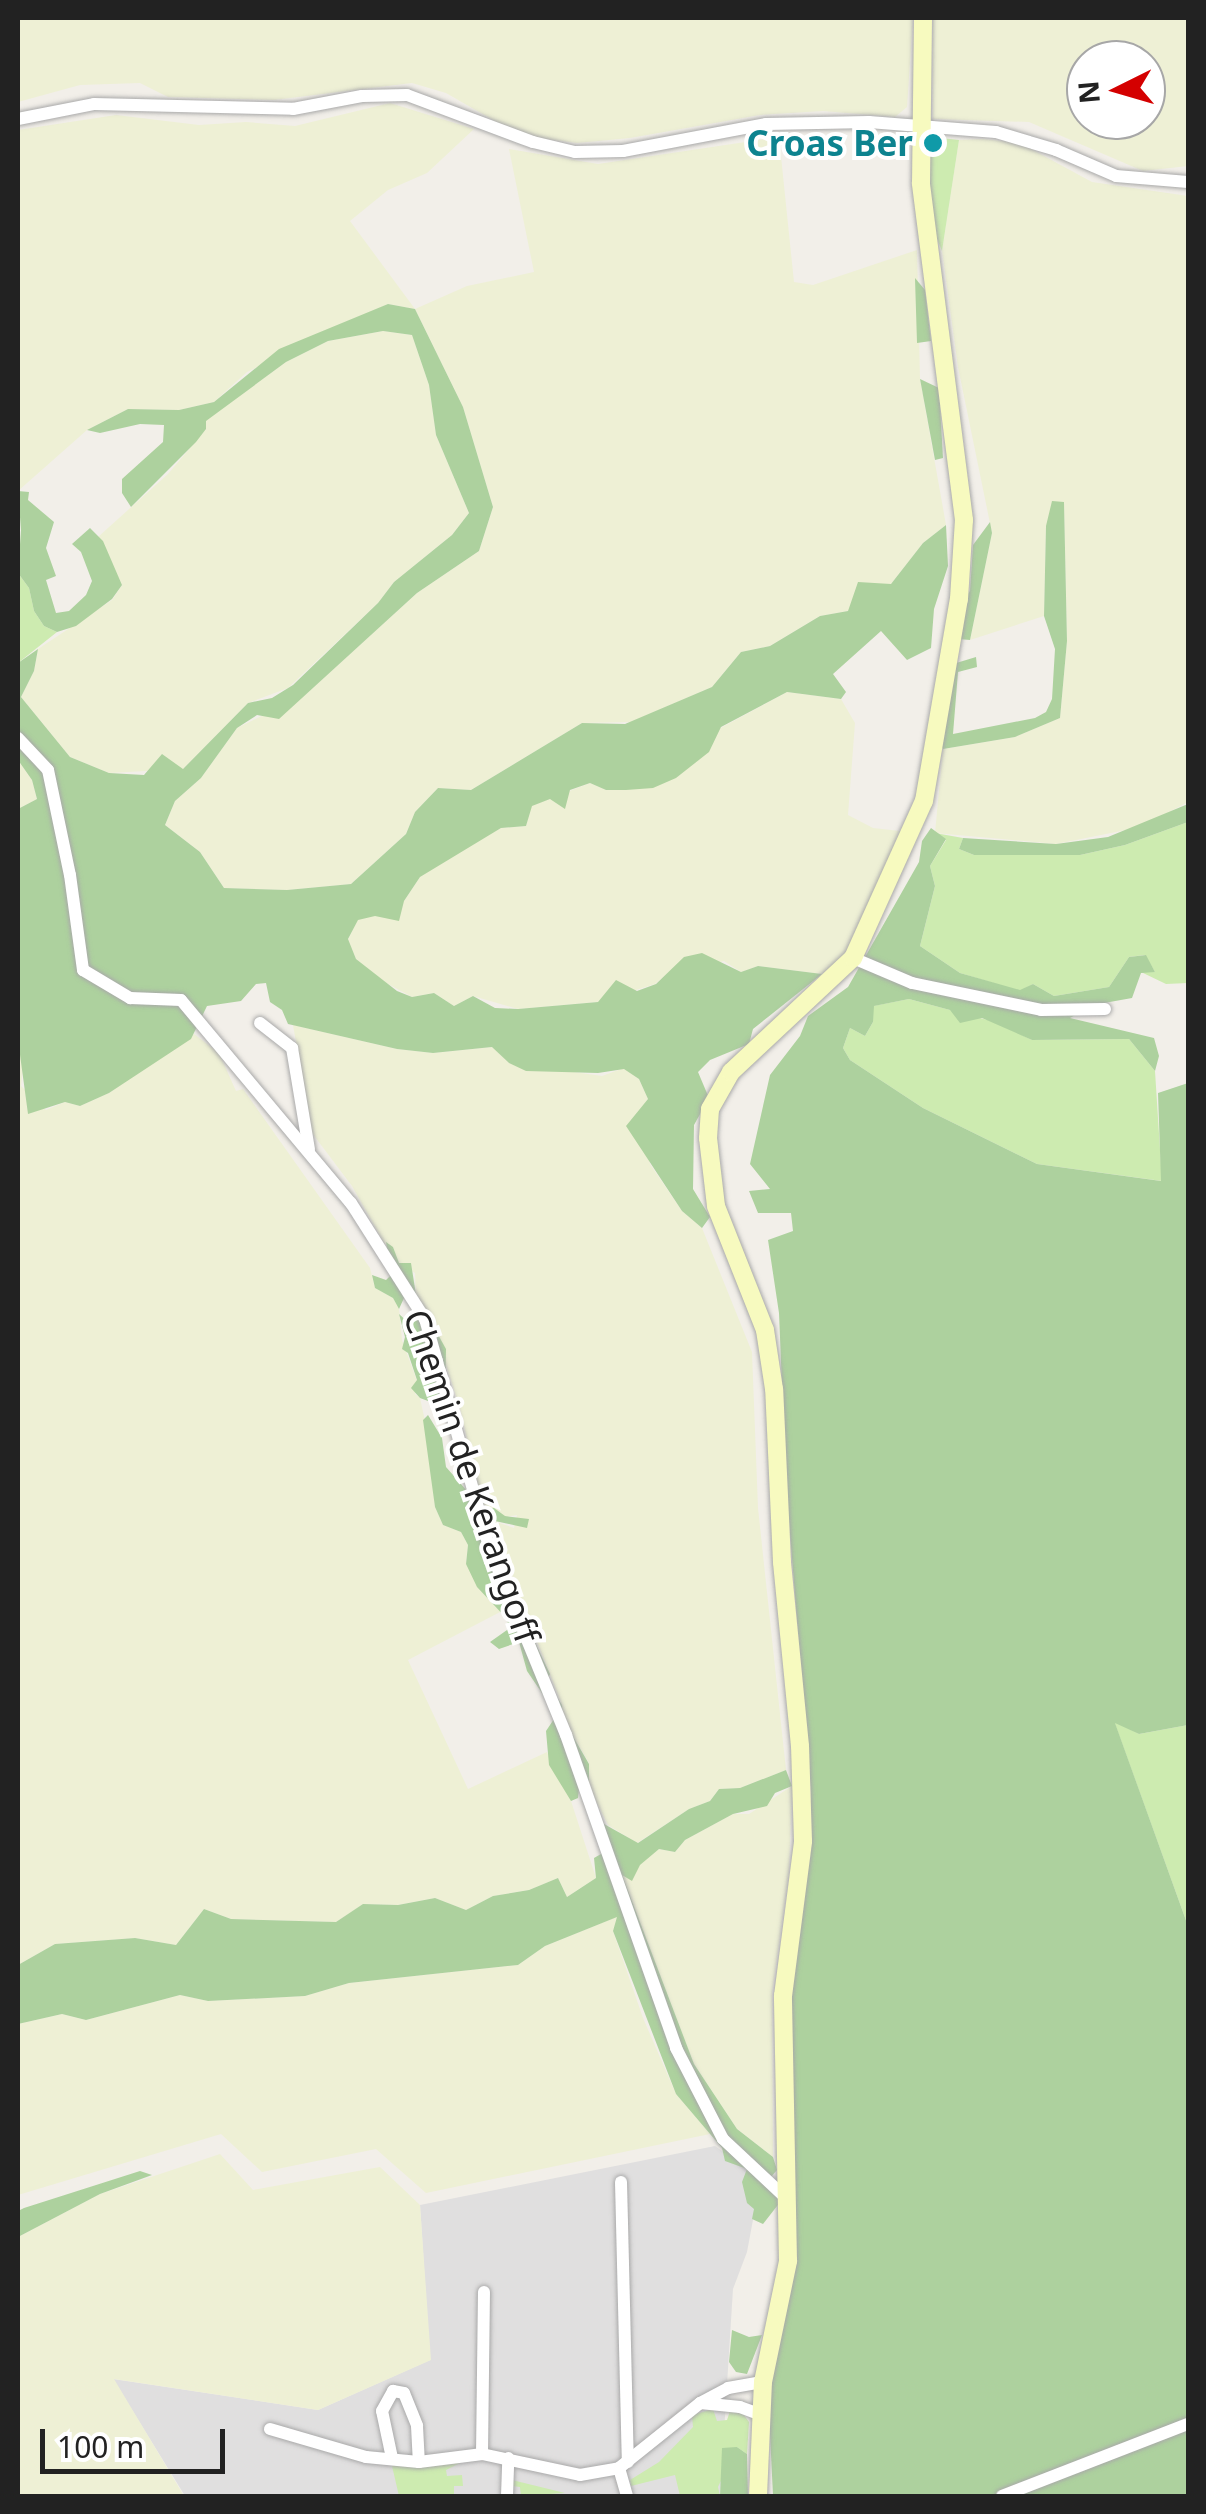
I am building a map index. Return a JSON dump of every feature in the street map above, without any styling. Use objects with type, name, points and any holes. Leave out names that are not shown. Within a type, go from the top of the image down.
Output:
[{"type":"street","points":[[758,2496],[763,2382],[788,2261],[783,1996],[802,1841],[800,1746],[782,1562],[774,1389],[765,1330],[716,1206],[708,1138],[710,1110],[730,1072],[853,958],[924,801],[962,565],[962,487],[925,235],[918,129],[923,18]]},
{"type":"street","points":[[18,119],[94,104],[293,109],[394,94],[429,100],[533,142],[574,152],[623,151],[766,124],[868,122],[918,129],[996,132],[1056,150],[1116,176],[1188,182]]},
{"type":"street","name":"Chemin de Kerangoff","points":[[18,738],[48,770],[70,875],[83,970],[130,998],[181,1000],[351,1203],[425,1319],[489,1547],[566,1735],[676,2048],[723,2140],[787,2199]]},
{"type":"street","points":[[853,958],[912,983],[1041,1010],[1106,1009]]},
{"type":"street","points":[[260,1022],[292,1048],[309,1152]]},
{"type":"street","points":[[621,2182],[627,2496]]},
{"type":"street","points":[[482,2454],[484,2292]]},
{"type":"street","points":[[270,2430],[366,2457],[419,2462],[482,2454],[580,2475],[624,2465],[700,2403],[728,2388],[763,2382]]},
{"type":"street","points":[[763,2382],[768,2496]]},
{"type":"street","points":[[392,2458],[382,2411],[393,2391],[404,2393],[417,2426],[419,2462]]},
{"type":"street","points":[[700,2403],[740,2407],[759,2414]]},
{"type":"street","points":[[1002,2496],[1188,2424]]},
{"type":"street","points":[[507,2496],[508,2458]]},
{"type":"shaded area","points":[[715,2146],[748,2169],[755,2209],[747,2252],[733,2289],[720,2496],[185,2496],[113,2379],[318,2410],[430,2360],[420,2205]]},
{"type":"green space","points":[[18,18],[913,18],[907,107],[895,117],[823,111],[760,115],[630,138],[577,143],[521,136],[446,93],[412,83],[274,100],[168,97],[140,83],[80,85],[18,102]]},
{"type":"green space","points":[[933,18],[1188,18],[1188,166],[1143,171],[1071,140],[1166,140],[1166,40],[1066,40],[1066,138],[1029,122],[933,119]]},
{"type":"green space","points":[[390,103],[474,129],[427,173],[388,190],[350,221],[415,309],[388,304],[247,372],[214,402],[179,410],[128,409],[87,430],[18,491],[18,130],[116,115],[199,125],[246,122],[295,126]]},
{"type":"green space","points":[[779,137],[794,282],[813,285],[917,250],[920,379],[946,525],[923,543],[891,584],[848,611],[820,616],[770,646],[741,652],[712,687],[631,722],[582,723],[471,790],[438,788],[415,812],[406,834],[351,884],[287,890],[224,888],[200,852],[165,825],[175,801],[201,778],[237,728],[305,695],[417,593],[479,551],[493,507],[463,407],[415,309],[467,286],[534,272],[509,149],[598,164]]},
{"type":"green space","points":[[932,137],[959,140],[942,251],[935,234],[930,187],[928,143]]},
{"type":"green space","points":[[959,140],[1020,143],[1092,182],[1188,196],[1188,802],[1141,827],[1056,844],[935,833],[943,749],[1015,737],[1060,718],[1067,641],[1064,503],[1046,526],[1044,616],[970,640],[992,533],[958,367],[942,251]]},
{"type":"green space","points":[[915,278],[925,290],[931,341],[917,343]]},
{"type":"green space","points":[[388,304],[415,309],[463,407],[493,507],[479,551],[417,593],[279,719],[257,715],[237,728],[201,778],[175,801],[165,825],[200,852],[224,888],[287,890],[351,884],[406,834],[415,812],[438,788],[471,790],[582,723],[625,724],[712,687],[741,652],[770,646],[820,616],[848,611],[858,582],[891,584],[923,543],[946,525],[948,566],[934,609],[931,648],[907,660],[881,631],[833,674],[846,692],[841,699],[787,692],[721,727],[709,752],[676,778],[653,788],[626,790],[606,790],[590,783],[570,790],[565,809],[550,799],[532,806],[526,826],[501,828],[420,877],[404,901],[399,921],[375,916],[358,920],[348,939],[356,959],[397,991],[412,997],[434,993],[454,1006],[473,996],[495,1008],[598,1002],[616,980],[637,991],[656,984],[684,957],[702,953],[741,972],[758,966],[822,974],[753,1029],[749,1044],[710,1060],[698,1072],[709,1098],[694,1125],[693,1189],[710,1217],[702,1228],[682,1211],[626,1126],[648,1099],[639,1079],[624,1069],[598,1073],[526,1071],[509,1063],[492,1047],[433,1053],[397,1049],[288,1024],[282,1010],[270,1002],[266,983],[256,984],[241,1001],[207,1006],[191,1039],[109,1093],[80,1106],[65,1102],[28,1114],[18,1040],[18,809],[37,799],[32,780],[18,760],[18,663],[38,649],[34,671],[21,697],[70,757],[109,773],[144,775],[162,754],[183,769],[248,703],[272,698],[293,685],[378,603],[394,582],[452,535],[469,513],[436,435],[429,385],[412,335],[383,331],[328,341],[286,362],[206,421],[206,429],[196,442],[131,507],[122,493],[122,479],[163,442],[164,425],[140,424],[100,433],[87,430],[128,409],[179,410],[214,402],[279,349]]},
{"type":"green space","points":[[383,331],[412,335],[429,385],[436,435],[469,513],[452,535],[394,582],[378,603],[288,688],[248,703],[183,769],[109,773],[70,757],[21,697],[34,671],[38,649],[112,600],[122,585],[98,537],[168,474],[206,429],[205,421],[286,362],[328,341]]},
{"type":"green space","points":[[920,379],[939,388],[943,458],[935,460]]},
{"type":"green space","points":[[18,491],[29,492],[28,500],[54,522],[46,548],[56,576],[46,580],[56,613],[69,611],[86,595],[92,581],[81,552],[72,544],[90,528],[103,541],[122,585],[112,599],[76,626],[57,632],[44,626],[34,611],[29,588],[18,573]]},
{"type":"green space","points":[[1052,501],[1064,502],[1067,641],[1060,718],[1015,737],[943,749],[938,743],[945,734],[941,722],[953,664],[976,657],[977,667],[958,672],[953,734],[1035,718],[1046,712],[1052,699],[1055,649],[1044,616],[1046,526]]},
{"type":"green space","points":[[990,522],[992,533],[970,640],[958,639],[964,599],[970,591],[973,545]]},
{"type":"green space","points":[[18,573],[29,588],[34,611],[44,626],[57,632],[18,663]]},
{"type":"green space","points":[[787,692],[841,699],[855,723],[848,815],[873,828],[900,831],[858,934],[842,958],[822,974],[758,966],[741,972],[724,961],[667,974],[655,984],[598,1002],[518,1009],[473,996],[454,1006],[434,993],[412,997],[379,979],[356,959],[348,940],[357,920],[404,901],[420,877],[444,859],[501,828],[526,826],[531,806],[590,783],[606,790]]},
{"type":"green space","points":[[18,760],[32,780],[37,799],[18,809]]},
{"type":"green space","points":[[1188,804],[1188,822],[1125,845],[1080,855],[974,855],[959,849],[963,838],[1056,844],[1108,837]]},
{"type":"green space","points":[[1188,822],[1188,983],[1166,984],[1141,972],[1155,972],[1145,955],[1129,957],[1109,987],[1054,996],[1033,984],[1020,991],[960,973],[920,946],[935,886],[930,866],[946,840],[935,833],[963,838],[959,849],[974,855],[1080,855],[1125,845]]},
{"type":"green space","points":[[931,828],[946,839],[930,866],[935,886],[920,946],[960,973],[1020,990],[1033,984],[1054,996],[1109,987],[1129,957],[1146,955],[1155,972],[1141,973],[1132,998],[1093,1005],[1070,1018],[1154,1038],[1159,1056],[1155,1071],[1129,1039],[1032,1040],[982,1018],[960,1023],[950,1010],[909,999],[874,1006],[873,1022],[865,1036],[850,1028],[843,1048],[850,1060],[923,1108],[1037,1164],[1161,1181],[1158,1093],[1188,1083],[1188,1725],[1139,1734],[1115,1723],[1188,1926],[1188,2496],[773,2496],[768,2392],[783,2319],[787,1998],[807,1870],[811,1793],[786,1484],[779,1313],[768,1240],[793,1231],[791,1213],[758,1213],[749,1191],[770,1189],[750,1164],[770,1075],[800,1036],[808,1016],[848,987],[919,862],[922,841]]},
{"type":"green space","points":[[909,999],[995,1022],[1032,1040],[1129,1039],[1155,1071],[1162,1181],[1037,1164],[923,1108],[850,1060],[843,1048],[850,1028],[865,1036],[873,1022],[873,1006]]},
{"type":"green space","points":[[293,1025],[397,1049],[433,1053],[493,1047],[509,1063],[602,1076],[624,1068],[639,1079],[648,1099],[639,1112],[650,1164],[682,1211],[702,1228],[752,1352],[758,1508],[786,1770],[740,1788],[719,1789],[710,1801],[689,1809],[637,1843],[608,1825],[589,1787],[589,1763],[563,1719],[562,1705],[530,1624],[521,1613],[491,1531],[494,1521],[514,1528],[517,1515],[505,1517],[483,1510],[460,1408],[438,1341],[416,1295],[415,1273],[399,1263],[393,1247],[384,1243],[352,1186],[312,1133]]},
{"type":"green space","points":[[194,1034],[219,1053],[236,1091],[243,1089],[370,1268],[375,1288],[393,1298],[399,1309],[402,1340],[417,1381],[415,1394],[420,1398],[428,1435],[435,1507],[443,1525],[461,1532],[468,1545],[466,1564],[502,1611],[408,1660],[468,1789],[547,1752],[571,1801],[596,1878],[567,1897],[558,1878],[529,1890],[493,1896],[466,1910],[435,1898],[398,1905],[364,1904],[336,1922],[231,1919],[204,1909],[176,1945],[135,1938],[55,1944],[18,1965],[18,1040],[24,1059],[21,1086],[46,1110],[65,1102],[80,1106],[109,1093]]},
{"type":"green space","points":[[386,1242],[393,1247],[399,1263],[411,1263],[416,1295],[446,1349],[445,1402],[433,1396],[428,1401],[420,1398],[411,1388],[417,1380],[408,1353],[402,1349],[405,1337],[399,1314],[410,1324],[418,1316],[410,1300],[404,1298],[399,1309],[393,1298],[375,1288],[372,1275],[386,1280],[391,1275]]},
{"type":"green space","points":[[428,1415],[442,1438],[446,1467],[483,1509],[494,1508],[505,1516],[529,1519],[527,1528],[495,1521],[491,1531],[518,1591],[521,1613],[550,1674],[547,1681],[589,1764],[589,1787],[579,1789],[578,1798],[571,1801],[549,1765],[546,1731],[554,1719],[546,1699],[527,1671],[519,1642],[499,1649],[490,1642],[507,1630],[508,1620],[477,1587],[466,1564],[468,1545],[461,1532],[443,1525],[435,1507],[423,1420]]},
{"type":"green space","points":[[1114,1721],[1139,1734],[1188,1725],[1188,1926]]},
{"type":"green space","points":[[786,1770],[792,1786],[775,1793],[767,1806],[733,1814],[685,1840],[675,1852],[659,1849],[640,1865],[632,1881],[622,1875],[694,2064],[737,2129],[773,2157],[777,2170],[771,2177],[781,2201],[763,2224],[752,2219],[754,2209],[747,2203],[742,2182],[747,2169],[725,2161],[722,2148],[676,2094],[613,1931],[617,1917],[545,1946],[518,1965],[349,1983],[305,1996],[208,2001],[180,1995],[86,2020],[62,2014],[18,2024],[18,1965],[55,1944],[135,1938],[176,1945],[204,1909],[231,1919],[336,1922],[363,1904],[398,1905],[435,1898],[466,1910],[493,1896],[529,1890],[558,1878],[567,1897],[596,1878],[594,1858],[601,1854],[604,1824],[638,1843],[689,1809],[710,1801],[719,1789],[740,1788]]},
{"type":"green space","points":[[792,1786],[789,1871],[772,1993],[773,2157],[737,2129],[694,2064],[621,1873],[659,1849],[675,1852],[685,1840],[733,1814],[749,1814]]},
{"type":"green space","points":[[619,1916],[613,1931],[643,2018],[676,2094],[710,2134],[426,2193],[376,2149],[262,2172],[221,2134],[18,2195],[18,2024],[62,2014],[86,2020],[180,1995],[208,2001],[305,1996],[349,1983],[518,1965],[545,1946]]},
{"type":"green space","points":[[220,2154],[253,2190],[380,2167],[420,2205],[431,2360],[318,2410],[114,2379],[184,2496],[18,2496],[18,2237],[100,2194]]},
{"type":"green space","points":[[140,2171],[152,2175],[100,2194],[18,2237],[18,2211]]},
{"type":"green space","points":[[732,2330],[749,2337],[762,2335],[747,2374],[736,2372],[729,2362]]},
{"type":"green space","points":[[713,2409],[717,2421],[727,2420],[730,2411],[741,2411],[749,2422],[747,2454],[737,2447],[718,2487],[720,2496],[680,2496],[675,2475],[631,2486],[630,2480],[659,2462],[693,2427],[692,2415]]},
{"type":"green space","points":[[737,2447],[747,2454],[748,2496],[720,2496],[722,2448]]},
{"type":"green space","points":[[462,2462],[446,2470],[447,2476],[462,2475],[463,2486],[454,2486],[454,2496],[399,2496],[392,2466]]},
{"type":"green space","points":[[512,2480],[565,2493],[521,2496],[520,2487],[512,2486]]},
{"type":"place","name":"Croas Ber","points":[[933,143]]}]
